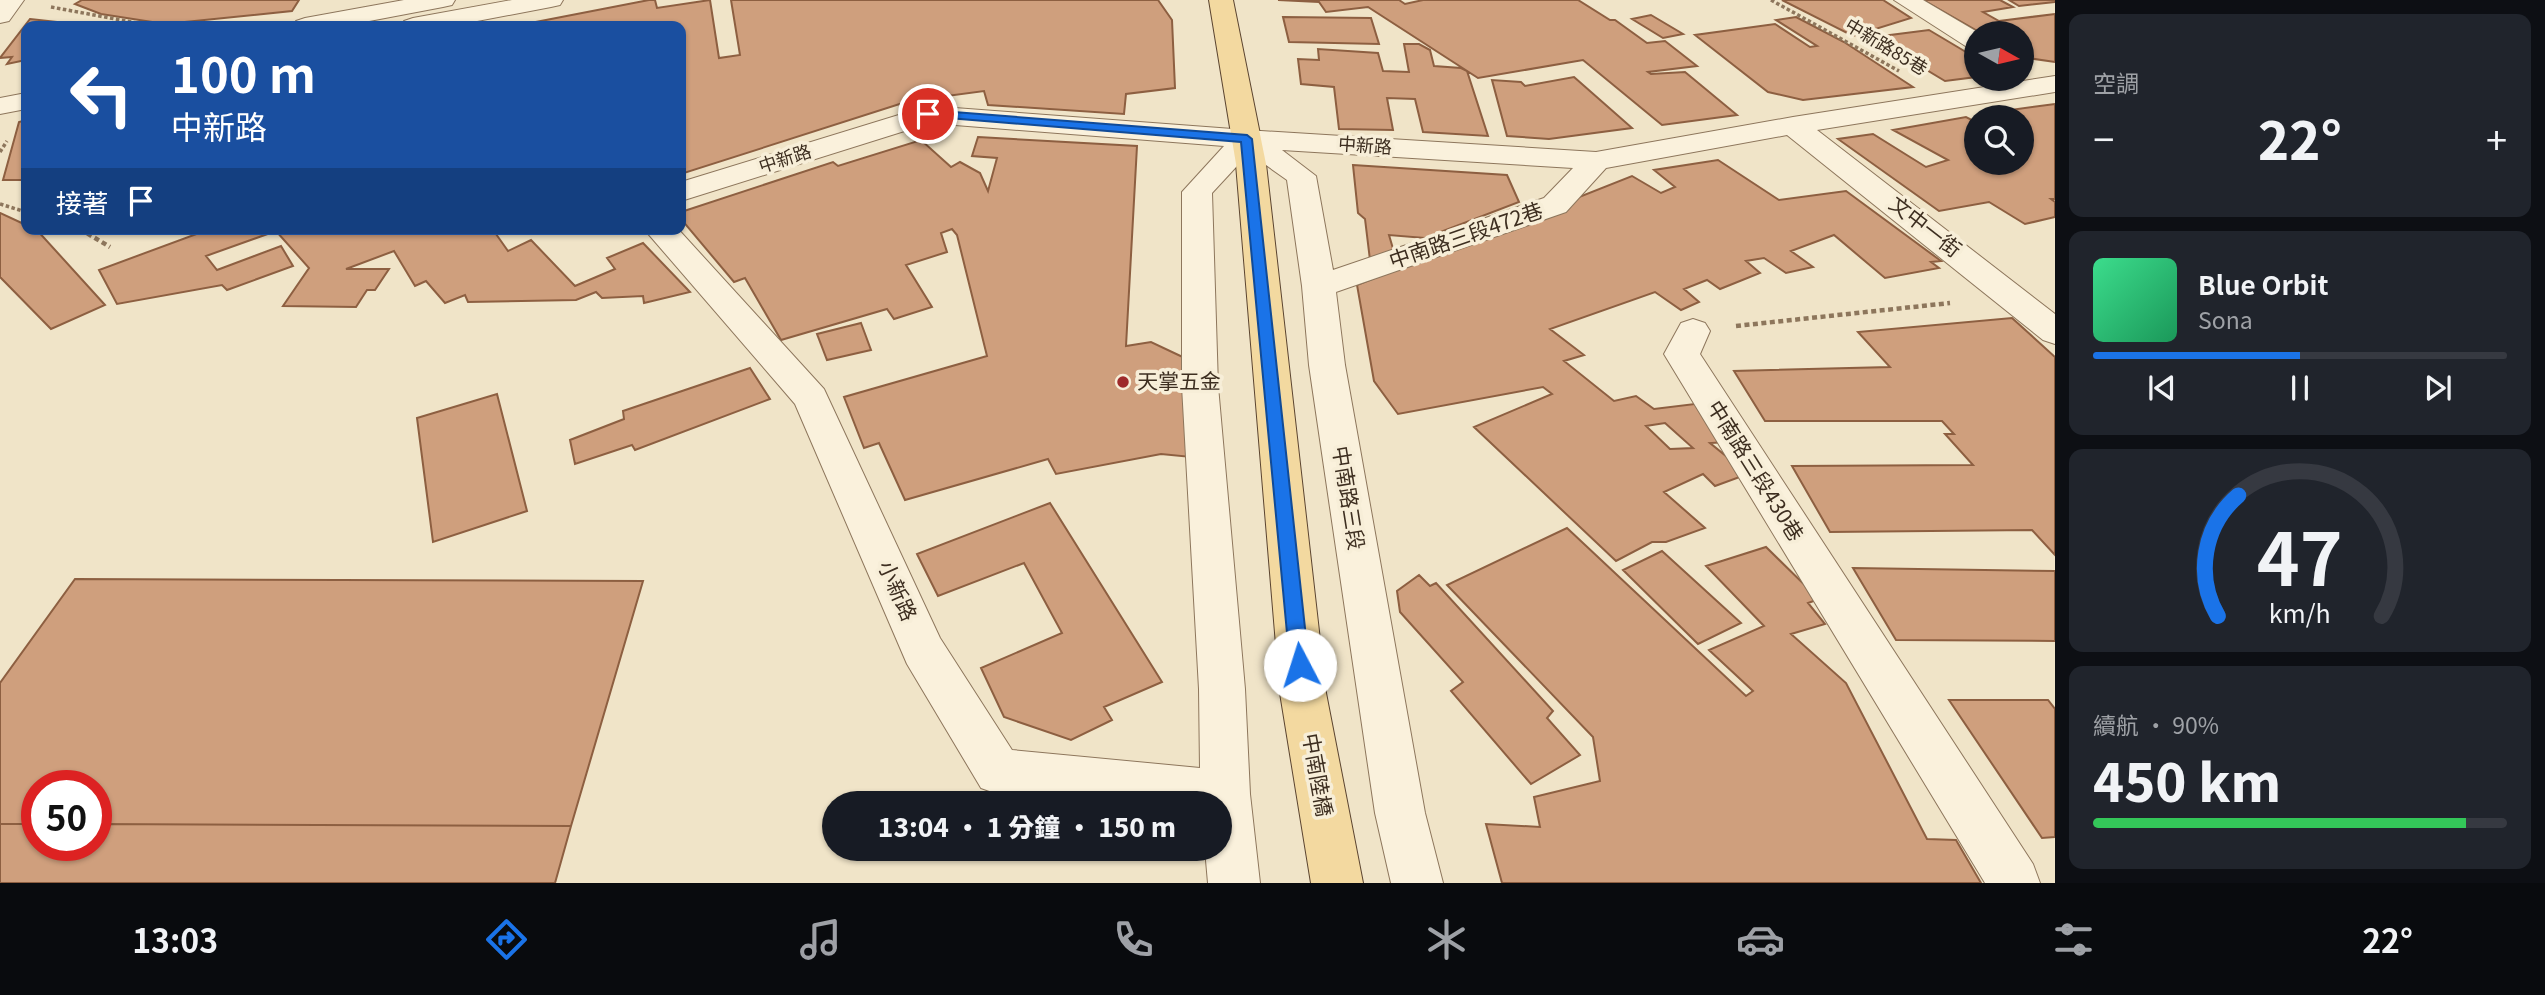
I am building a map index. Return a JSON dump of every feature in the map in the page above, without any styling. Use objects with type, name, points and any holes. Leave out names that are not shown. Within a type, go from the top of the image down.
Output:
[{"type":"main road","points":[[1221,0],[1249,152]]},
{"type":"main road","name":"中南陸橋","points":[[1249,152],[1303,693],[1337,883]]},
{"type":"street","points":[[0,16],[12,0]]},
{"type":"street","points":[[416,17],[443,0]]},
{"type":"street","points":[[367,21],[551,0]]},
{"type":"street","points":[[1906,0],[1964,35]]},
{"type":"street","points":[[2034,76],[2051,85]]},
{"type":"street","points":[[0,84],[21,80]]},
{"type":"street","name":"中新路","points":[[686,190],[928,114],[1249,152],[1596,161],[1793,125],[2051,85]]},
{"type":"street","points":[[0,106],[21,102]]},
{"type":"street","name":"文中一街","points":[[1793,125],[2014,296],[2055,332]]},
{"type":"street","points":[[1226,791],[1222,689],[1200,386],[1197,192],[1249,152]]},
{"type":"street","name":"中南路三段","points":[[1249,152],[1301,176],[1320,286],[1327,365],[1395,786],[1417,883]]},
{"type":"street","name":"中南路三段472巷","points":[[1320,286],[1555,205],[1596,161]]},
{"type":"street","name":"小新路","points":[[665,235],[811,398],[923,650],[998,772],[1195,791]]},
{"type":"street","name":"中南路三段430巷","points":[[1693,331],[1682,354],[1755,474],[1944,762],[2014,883]]},
{"type":"street","points":[[1232,861],[1234,883]]},
{"type":"path","name":"中新路85巷","points":[[1771,0],[1841,36],[1949,101]]},
{"type":"path","points":[[40,5],[126,21]]},
{"type":"path","points":[[0,204],[21,210]]},
{"type":"path","points":[[90,235],[110,247]]},
{"type":"path","points":[[1693,331],[2014,296]]},
{"type":"building","points":[[82,0],[299,0],[292,11],[194,21],[146,21],[101,14],[75,4]]},
{"type":"building","points":[[649,0],[655,0],[657,8],[710,0],[719,58],[740,55],[731,0],[1158,0],[1172,20],[1175,88],[1126,94],[1124,114],[988,105],[984,91],[909,101],[686,172],[686,21],[541,21]]},
{"type":"building","points":[[1278,0],[1399,0],[1405,4],[1423,0],[1578,0],[1610,20],[1615,20],[1647,43],[1665,41],[1697,66],[1648,72],[1685,72],[1737,115],[1662,125],[1583,60],[1478,78],[1368,7],[1326,12],[1319,2]]},
{"type":"building","points":[[1782,0],[1883,0],[1911,18],[1853,36]]},
{"type":"building","points":[[1923,0],[2000,0],[2013,7],[1983,12],[1999,21],[1964,21],[1964,23]]},
{"type":"building","points":[[2009,0],[2055,0],[2055,2],[2019,6]]},
{"type":"building","points":[[2055,14],[2055,62],[2034,59],[2034,21],[1999,21]]},
{"type":"building","points":[[1651,15],[1683,34],[1663,38],[1632,19]]},
{"type":"building","points":[[1283,17],[1371,18],[1379,44],[1289,42]]},
{"type":"building","points":[[1796,17],[1844,42],[1913,87],[1803,100],[1768,92],[1695,35],[1775,24],[1810,47],[1817,46],[1776,20]]},
{"type":"building","points":[[1929,30],[1964,51],[1964,79],[1945,81],[1867,38]]},
{"type":"building","points":[[21,31],[21,61],[7,64],[12,57],[0,58]]},
{"type":"building","points":[[1404,44],[1419,44],[1430,50],[1434,66],[1467,71],[1488,136],[1423,132],[1415,99],[1387,98],[1393,130],[1339,129],[1334,87],[1301,84],[1298,59],[1319,60],[1318,49],[1378,53],[1383,71],[1409,72]]},
{"type":"building","points":[[1574,77],[1632,128],[1549,139],[1507,136],[1492,80],[1521,82],[1525,86]]},
{"type":"building","points":[[2055,104],[2055,199],[2051,199],[2055,202],[2055,217],[2025,224],[1989,202],[1939,211],[1838,139],[1873,134],[1926,167],[1948,160],[1893,130],[1964,117],[1964,175],[2034,175],[2034,107]]},
{"type":"building","points":[[19,122],[21,180],[3,180]]},
{"type":"building","points":[[978,137],[1137,146],[1126,346],[1151,342],[1189,360],[1191,457],[1161,454],[1056,474],[1048,459],[905,500],[879,443],[864,448],[844,397],[987,356],[957,235],[952,229],[941,233],[947,252],[906,265],[932,307],[894,319],[887,309],[781,340],[745,278],[734,282],[686,225],[686,210],[833,162],[838,166],[921,140],[951,167],[960,162],[980,173],[988,191],[997,158],[972,156]]},
{"type":"building","points":[[1718,160],[1779,200],[1846,191],[1941,261],[1931,262],[1939,268],[1885,278],[1834,235],[1791,251],[1813,267],[1786,273],[1764,258],[1746,261],[1760,273],[1720,289],[1707,280],[1684,289],[1699,302],[1681,310],[1655,292],[1550,329],[1584,355],[1564,361],[1614,401],[1636,396],[1654,409],[1703,403],[1728,442],[1710,443],[1748,474],[1715,486],[1703,474],[1664,492],[1705,528],[1666,542],[1652,542],[1616,561],[1474,427],[1552,394],[1543,387],[1398,414],[1374,381],[1357,285],[1632,176],[1661,193],[1675,187],[1654,170]],"holes":[[[1665,423],[1693,448],[1670,449],[1646,426]]]},
{"type":"building","points":[[1353,165],[1507,175],[1519,202],[1425,238],[1389,235],[1394,252],[1370,260],[1365,219],[1358,213]]},
{"type":"building","points":[[0,213],[21,223],[21,235],[41,235],[105,305],[51,329],[0,277]]},
{"type":"building","points":[[194,235],[265,235],[206,256],[217,270],[281,246],[293,266],[227,290],[222,285],[117,304],[99,270]]},
{"type":"building","points":[[280,235],[497,235],[508,251],[531,240],[575,286],[615,269],[607,258],[643,243],[690,292],[644,303],[643,296],[602,298],[596,292],[576,300],[468,302],[465,295],[445,303],[426,281],[415,286],[394,251],[346,269],[389,269],[375,290],[367,290],[356,307],[283,306],[309,268]]},
{"type":"building","points":[[2012,318],[2055,357],[2055,555],[2032,530],[1830,532],[1792,466],[1973,465],[1945,434],[1954,434],[1942,421],[1765,421],[1734,371],[1890,367],[1858,332]]},
{"type":"building","points":[[861,323],[871,350],[827,360],[817,334]]},
{"type":"building","points":[[750,368],[770,399],[635,450],[632,445],[575,464],[570,440],[624,419],[623,411]]},
{"type":"building","points":[[497,394],[527,511],[433,542],[417,418]]},
{"type":"building","points":[[1050,503],[1162,682],[1104,707],[1112,720],[1071,740],[1004,717],[981,668],[1062,633],[1024,563],[938,596],[917,554]]},
{"type":"building","points":[[1567,528],[1746,696],[1753,691],[1709,650],[1764,626],[1706,566],[1766,547],[1819,599],[1808,603],[1825,624],[1791,634],[1846,683],[1927,839],[1956,840],[1981,883],[1502,883],[1486,824],[1540,827],[1534,797],[1600,781],[1593,737],[1447,585]]},
{"type":"building","points":[[1662,551],[1741,623],[1698,644],[1623,570]]},
{"type":"building","points":[[1853,568],[2055,571],[2055,641],[1896,640]]},
{"type":"building","points":[[1419,575],[1430,586],[1436,583],[1553,711],[1547,718],[1580,755],[1531,784],[1451,691],[1463,682],[1400,612],[1397,591]]},
{"type":"building","points":[[75,579],[643,581],[571,826],[112,824],[112,770],[21,770],[21,824],[0,824],[0,683]]},
{"type":"building","points":[[1949,700],[2048,700],[2055,709],[2055,837],[2042,838]]},
{"type":"building","points":[[0,824],[21,824],[21,861],[112,861],[112,824],[571,826],[555,883],[0,883]]},
{"type":"place","name":"天掌五金","points":[[1123,382]]},
{"type":"route","points":[[928,114],[1247,139],[1300,665]]}]
